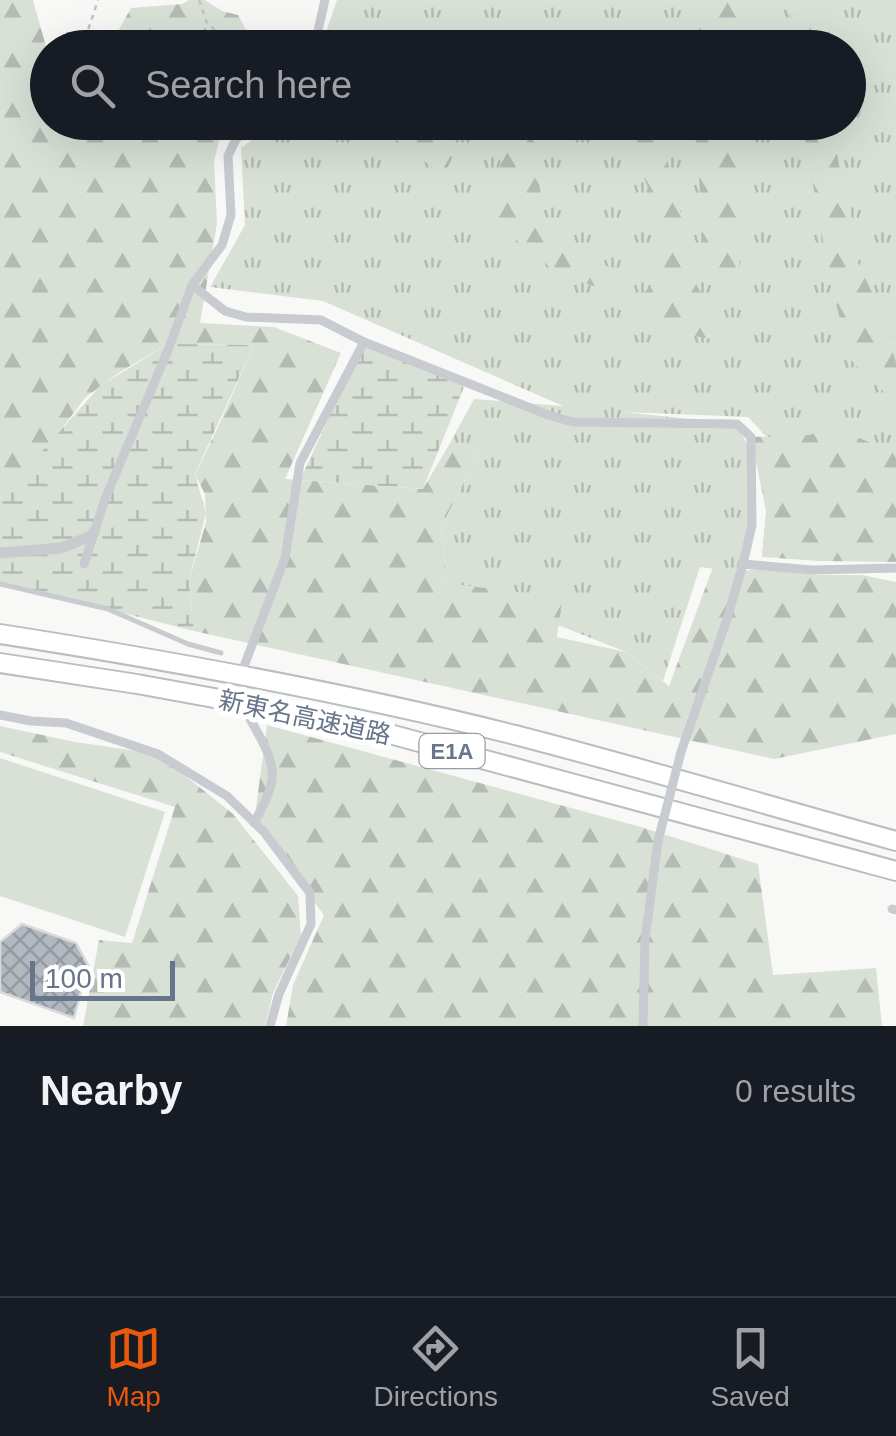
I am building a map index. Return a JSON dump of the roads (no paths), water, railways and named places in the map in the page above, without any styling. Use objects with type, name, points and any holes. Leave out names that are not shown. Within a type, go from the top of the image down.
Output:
[{"type":"highway","name":"新東名高速道路","points":[[0,634],[180,663],[389,706],[517,736],[896,841]]},
{"type":"highway","name":"新東名高速道路","points":[[0,663],[138,684],[386,733],[896,871]]},
{"type":"street","points":[[318,30],[326,0]]},
{"type":"street","points":[[84,564],[105,499],[192,285],[222,245],[231,215],[228,156],[236,140]]},
{"type":"street","points":[[192,285],[225,311],[246,318],[321,320],[364,342],[573,422],[737,424],[751,437],[752,525],[728,619],[681,752],[658,841],[645,940],[644,1026]]},
{"type":"street","points":[[243,669],[284,558],[300,463],[364,342]]},
{"type":"street","points":[[0,553],[61,548],[94,532]]},
{"type":"street","points":[[743,564],[812,570],[896,568]]},
{"type":"street","points":[[244,708],[273,770],[271,786],[254,823]]},
{"type":"street","points":[[0,715],[66,723],[158,754],[227,796],[254,823],[310,893],[311,924],[279,994],[270,1026]]},
{"type":"lane","points":[[0,584],[108,609],[188,644],[221,653]]}]
